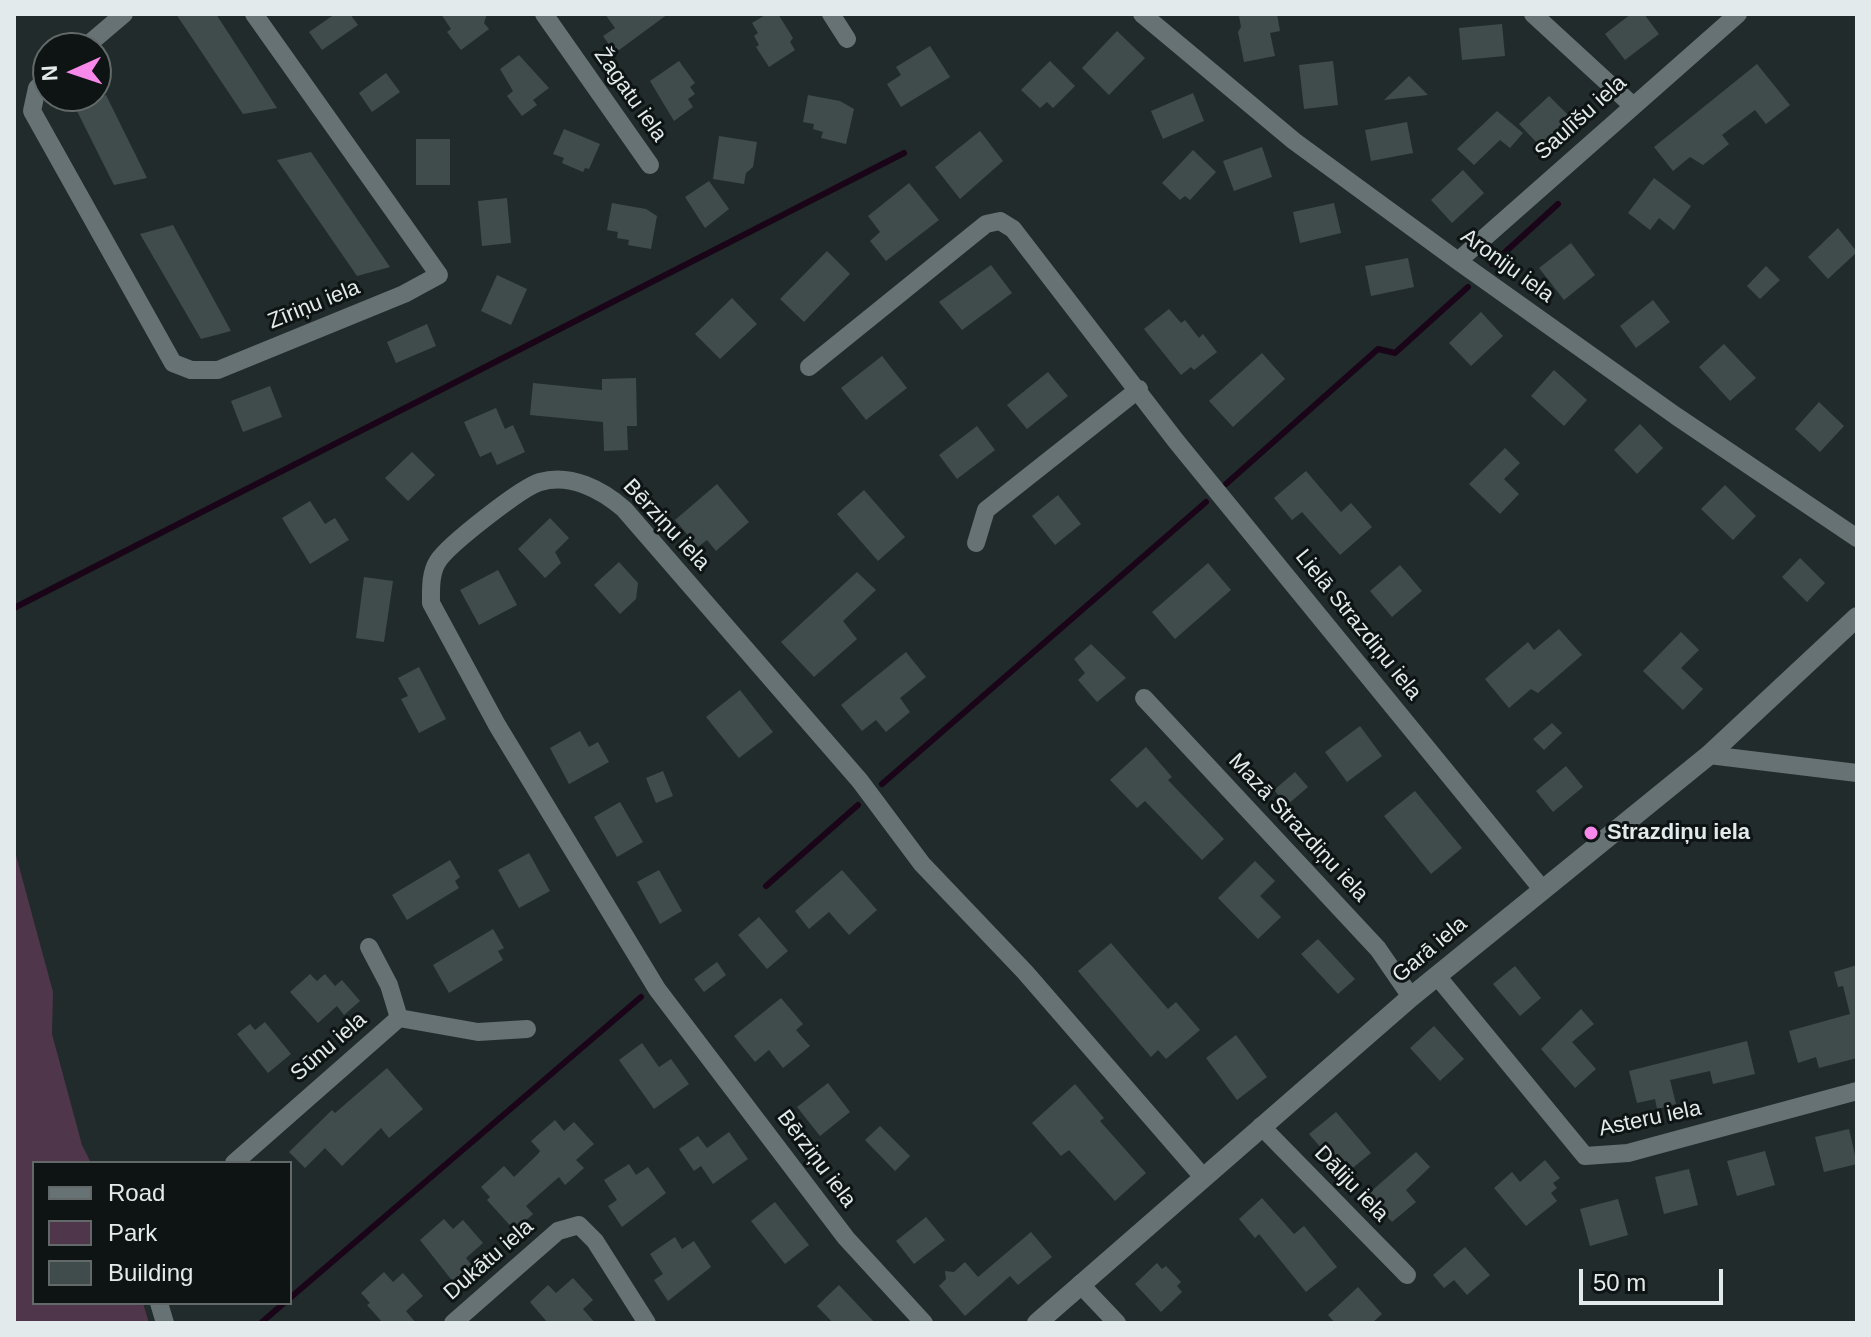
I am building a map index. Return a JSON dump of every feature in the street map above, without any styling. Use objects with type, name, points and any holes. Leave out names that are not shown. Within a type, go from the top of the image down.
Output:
[{"type":"street","points":[[103,32],[124,14]]},
{"type":"street","name":"Zīriņu iela","points":[[33,112],[173,363],[218,370],[404,294],[439,275],[254,14]]},
{"type":"street","name":"Žagatu iela","points":[[544,14],[650,165]]},
{"type":"street","points":[[831,14],[847,39]]},
{"type":"street","name":"Aroniju iela","points":[[1142,14],[1294,141],[1676,416],[1857,538]]},
{"type":"street","points":[[1533,14],[1631,104]]},
{"type":"street","name":"Saulīšu iela","points":[[1458,261],[1631,104],[1738,14]]},
{"type":"street","name":"Lielā Strazdiņu iela","points":[[809,367],[986,224],[1000,221],[1013,229],[1176,441],[1542,889]]},
{"type":"street","points":[[976,543],[986,510],[1139,389]]},
{"type":"street","name":"Bērziņu iela","points":[[924,1323],[846,1238],[657,989],[497,725],[431,603],[431,582],[438,561],[518,493],[541,481],[580,482],[606,493],[624,509],[860,781],[922,864],[1025,972],[1203,1177]]},
{"type":"street","name":"Garā iela","points":[[1037,1323],[1411,997],[1709,755],[1857,617]]},
{"type":"street","name":"Mazā Strazdiņu iela","points":[[1144,698],[1378,949],[1411,997]]},
{"type":"street","points":[[1709,755],[1857,773]]},
{"type":"street","name":"Sūnu iela","points":[[236,1161],[399,1018],[389,985],[369,947]]},
{"type":"street","name":"Asteru iela","points":[[1437,976],[1585,1156],[1628,1153],[1857,1091]]},
{"type":"street","points":[[399,1018],[478,1032],[527,1029]]},
{"type":"street","name":"Dāliju iela","points":[[1261,1126],[1407,1275]]},
{"type":"street","name":"Dukātu iela","points":[[453,1323],[558,1231],[579,1225],[595,1241],[647,1323]]},
{"type":"street","points":[[1080,1284],[1117,1323]]},
{"type":"green space","points":[[14,848],[53,992],[52,1034],[82,1145],[90,1161],[32,1161],[32,1305],[144,1305],[149,1323],[14,1323]]},
{"type":"building","points":[[176,14],[216,14],[277,108],[243,114]]},
{"type":"building","points":[[335,14],[350,14],[358,25],[322,50],[309,32]]},
{"type":"building","points":[[441,14],[487,14],[484,23],[489,29],[461,50],[447,32],[451,29]]},
{"type":"building","points":[[605,14],[668,14],[615,53],[603,36],[615,28]]},
{"type":"building","points":[[767,14],[778,14],[793,38],[790,42],[795,50],[769,67],[756,47],[759,45],[754,36],[758,33],[752,23]]},
{"type":"building","points":[[1277,14],[1280,31],[1270,33],[1275,56],[1244,62],[1238,32],[1241,27],[1239,16]]},
{"type":"building","points":[[1631,14],[1644,14],[1659,34],[1625,60],[1605,34]]},
{"type":"building","points":[[1502,24],[1505,56],[1462,60],[1459,28]]},
{"type":"building","points":[[1117,31],[1145,58],[1109,95],[1082,68]]},
{"type":"building","points":[[930,46],[950,77],[901,107],[887,84],[901,75],[896,67]]},
{"type":"building","points":[[519,55],[549,88],[533,100],[537,105],[522,116],[507,96],[513,91],[500,69]]},
{"type":"building","points":[[679,61],[695,83],[690,87],[695,94],[688,99],[693,107],[674,121],[650,81]]},
{"type":"building","points":[[1050,61],[1075,86],[1053,108],[1047,102],[1040,108],[1021,90]]},
{"type":"building","points":[[1333,61],[1338,105],[1304,109],[1299,65]]},
{"type":"building","points":[[1757,64],[1790,105],[1766,124],[1755,110],[1722,135],[1729,144],[1703,165],[1690,157],[1673,171],[1654,147]]},
{"type":"building","points":[[386,73],[400,92],[372,112],[359,93]]},
{"type":"building","points":[[1409,76],[1428,95],[1384,100]]},
{"type":"building","points":[[1193,93],[1204,121],[1163,139],[1151,111]]},
{"type":"building","points":[[808,95],[840,101],[854,109],[846,144],[821,138],[823,132],[813,129],[814,124],[803,122]]},
{"type":"building","points":[[1549,96],[1570,117],[1540,146],[1519,124]]},
{"type":"building","points":[[112,107],[147,178],[114,185],[78,112],[112,112]]},
{"type":"building","points":[[1497,111],[1523,133],[1510,148],[1500,140],[1474,165],[1457,149]]},
{"type":"building","points":[[1407,122],[1413,153],[1371,161],[1365,130]]},
{"type":"building","points":[[564,129],[600,144],[589,169],[585,168],[583,172],[562,163],[564,158],[553,154]]},
{"type":"building","points":[[980,131],[1003,161],[960,199],[935,167]]},
{"type":"building","points":[[719,136],[757,142],[753,167],[746,173],[744,184],[713,179]]},
{"type":"building","points":[[416,139],[450,139],[450,185],[416,185]]},
{"type":"building","points":[[1262,147],[1272,177],[1234,191],[1223,161]]},
{"type":"building","points":[[1193,150],[1216,172],[1190,200],[1185,196],[1180,200],[1162,183]]},
{"type":"building","points":[[311,152],[390,267],[357,276],[277,160]]},
{"type":"building","points":[[1463,170],[1484,193],[1452,223],[1431,200]]},
{"type":"building","points":[[1654,178],[1691,206],[1674,230],[1659,218],[1650,230],[1628,213]]},
{"type":"building","points":[[709,181],[729,209],[705,228],[685,197]]},
{"type":"building","points":[[909,183],[939,220],[886,261],[870,241],[880,232],[868,216]]},
{"type":"building","points":[[507,198],[511,243],[482,246],[478,201]]},
{"type":"building","points":[[612,203],[646,209],[657,216],[651,249],[628,245],[629,240],[617,238],[618,232],[607,230]]},
{"type":"building","points":[[1334,203],[1341,233],[1300,243],[1293,212]]},
{"type":"building","points":[[173,225],[231,331],[201,339],[140,234]]},
{"type":"building","points":[[1838,228],[1857,252],[1828,279],[1808,257]]},
{"type":"building","points":[[1571,243],[1595,275],[1564,300],[1539,268]]},
{"type":"building","points":[[827,251],[850,274],[804,322],[780,299]]},
{"type":"building","points":[[1408,258],[1414,287],[1371,296],[1365,266]]},
{"type":"building","points":[[991,265],[1012,293],[962,330],[939,302]]},
{"type":"building","points":[[1766,266],[1780,280],[1760,299],[1747,286]]},
{"type":"building","points":[[497,275],[527,289],[511,325],[481,311]]},
{"type":"building","points":[[732,298],[757,324],[720,359],[695,334]]},
{"type":"building","points":[[1653,300],[1670,322],[1636,348],[1620,326]]},
{"type":"building","points":[[1169,309],[1181,323],[1185,320],[1199,338],[1203,334],[1217,352],[1194,370],[1191,367],[1181,375],[1144,329]]},
{"type":"building","points":[[1481,312],[1503,336],[1471,366],[1449,343]]},
{"type":"building","points":[[427,324],[436,346],[396,363],[387,342]]},
{"type":"building","points":[[1724,344],[1756,378],[1730,401],[1699,367]]},
{"type":"building","points":[[1262,353],[1285,379],[1233,427],[1209,401]]},
{"type":"building","points":[[882,356],[907,388],[866,420],[841,388]]},
{"type":"building","points":[[1554,370],[1587,400],[1564,426],[1531,396]]},
{"type":"building","points":[[1048,372],[1068,396],[1027,429],[1007,405]]},
{"type":"building","points":[[636,378],[637,426],[627,426],[628,450],[604,451],[603,422],[530,415],[533,383],[602,390],[602,379]]},
{"type":"building","points":[[270,386],[282,417],[243,432],[231,401]]},
{"type":"building","points":[[1819,402],[1844,426],[1820,452],[1795,429]]},
{"type":"building","points":[[496,408],[505,429],[513,425],[525,452],[497,465],[491,452],[480,457],[464,422]]},
{"type":"building","points":[[1640,424],[1663,448],[1637,474],[1614,450]]},
{"type":"building","points":[[977,426],[995,450],[957,479],[939,455]]},
{"type":"building","points":[[1505,448],[1520,463],[1504,479],[1519,494],[1500,514],[1469,484]]},
{"type":"building","points":[[412,452],[435,475],[408,501],[385,478]]},
{"type":"building","points":[[1306,471],[1341,512],[1351,503],[1372,527],[1340,555],[1302,512],[1292,520],[1274,498]]},
{"type":"building","points":[[717,484],[749,522],[716,551],[707,540],[698,547],[675,520]]},
{"type":"building","points":[[1725,485],[1756,516],[1733,540],[1701,509]]},
{"type":"building","points":[[864,490],[905,537],[878,561],[837,514]]},
{"type":"building","points":[[1058,495],[1081,524],[1055,545],[1032,516]]},
{"type":"building","points":[[310,501],[325,524],[335,518],[349,540],[310,564],[282,518]]},
{"type":"building","points":[[550,518],[569,538],[555,552],[561,563],[545,578],[518,549]]},
{"type":"building","points":[[1800,558],[1825,583],[1807,602],[1782,577]]},
{"type":"building","points":[[619,562],[638,583],[636,599],[620,614],[594,585]]},
{"type":"building","points":[[1208,563],[1231,590],[1175,639],[1152,612]]},
{"type":"building","points":[[1400,565],[1422,591],[1392,617],[1370,591]]},
{"type":"building","points":[[498,570],[517,605],[479,625],[460,590]]},
{"type":"building","points":[[857,572],[876,590],[843,621],[857,639],[814,677],[781,642]]},
{"type":"building","points":[[364,577],[393,581],[384,642],[356,638]]},
{"type":"building","points":[[1559,629],[1582,655],[1538,693],[1531,689],[1509,708],[1485,679],[1528,642],[1534,650]]},
{"type":"building","points":[[1681,632],[1699,650],[1681,668],[1703,689],[1683,710],[1643,671]]},
{"type":"building","points":[[1091,644],[1126,678],[1097,702],[1078,680],[1085,673],[1074,659]]},
{"type":"building","points":[[906,652],[926,677],[900,698],[910,712],[886,732],[876,720],[862,731],[841,705]]},
{"type":"building","points":[[419,667],[446,719],[419,733],[401,699],[408,696],[398,678]]},
{"type":"building","points":[[740,690],[773,732],[739,758],[706,717]]},
{"type":"building","points":[[1552,723],[1562,733],[1544,750],[1533,739]]},
{"type":"building","points":[[1360,726],[1382,756],[1347,782],[1325,752]]},
{"type":"building","points":[[580,731],[589,747],[598,742],[609,762],[569,784],[550,748]]},
{"type":"building","points":[[1146,747],[1172,777],[1168,780],[1224,839],[1202,860],[1145,801],[1137,808],[1110,780]]},
{"type":"building","points":[[1566,766],[1583,787],[1553,812],[1536,791]]},
{"type":"building","points":[[663,771],[673,796],[656,803],[646,778]]},
{"type":"building","points":[[1295,772],[1308,787],[1287,805],[1274,790]]},
{"type":"building","points":[[1415,791],[1462,848],[1431,874],[1384,816]]},
{"type":"building","points":[[620,802],[643,842],[617,857],[594,817]]},
{"type":"building","points":[[529,853],[550,891],[519,908],[498,870]]},
{"type":"building","points":[[450,860],[460,877],[455,881],[459,888],[407,920],[392,895]]},
{"type":"building","points":[[1255,861],[1275,881],[1260,896],[1281,917],[1258,939],[1218,898]]},
{"type":"building","points":[[659,870],[682,911],[660,924],[637,882]]},
{"type":"building","points":[[842,870],[877,910],[849,935],[829,912],[809,929],[795,911]]},
{"type":"building","points":[[759,917],[788,951],[767,969],[738,935]]},
{"type":"building","points":[[493,929],[504,948],[498,951],[503,960],[449,993],[433,965]]},
{"type":"building","points":[[1318,939],[1355,979],[1338,994],[1301,954]]},
{"type":"building","points":[[1111,943],[1168,1009],[1176,1002],[1200,1030],[1166,1059],[1158,1050],[1151,1057],[1078,971]]},
{"type":"building","points":[[717,962],[726,975],[704,992],[694,979]]},
{"type":"building","points":[[1857,965],[1857,1058],[1819,1068],[1816,1057],[1798,1063],[1789,1031],[1850,1014],[1843,986],[1838,987],[1834,972]]},
{"type":"building","points":[[1515,966],[1541,998],[1520,1016],[1493,984]]},
{"type":"building","points":[[310,974],[317,981],[325,974],[335,986],[342,980],[360,1001],[344,1015],[337,1006],[318,1023],[290,992]]},
{"type":"building","points":[[781,998],[803,1024],[796,1030],[810,1046],[783,1068],[769,1050],[755,1062],[734,1036]]},
{"type":"building","points":[[1581,1009],[1594,1024],[1572,1042],[1596,1069],[1575,1088],[1541,1049]]},
{"type":"building","points":[[265,1022],[291,1054],[268,1073],[237,1034],[250,1024],[255,1030]]},
{"type":"building","points":[[1434,1026],[1464,1059],[1440,1081],[1410,1048]]},
{"type":"building","points":[[1236,1035],[1267,1077],[1237,1100],[1206,1058]]},
{"type":"building","points":[[1747,1041],[1755,1074],[1713,1084],[1710,1071],[1670,1080],[1676,1104],[1657,1109],[1655,1099],[1637,1103],[1629,1071]]},
{"type":"building","points":[[642,1043],[659,1067],[671,1059],[689,1084],[654,1109],[619,1060]]},
{"type":"building","points":[[387,1068],[423,1109],[389,1138],[381,1128],[342,1166],[325,1148],[305,1168],[289,1152],[332,1110],[335,1113]]},
{"type":"building","points":[[828,1083],[850,1112],[820,1136],[797,1107]]},
{"type":"building","points":[[1075,1084],[1104,1118],[1100,1121],[1146,1173],[1115,1201],[1069,1150],[1061,1156],[1032,1123]]},
{"type":"building","points":[[1336,1112],[1371,1153],[1349,1171],[1333,1153],[1328,1156],[1309,1134]]},
{"type":"building","points":[[555,1120],[564,1131],[574,1122],[594,1144],[576,1160],[584,1168],[565,1185],[559,1177],[526,1206],[533,1214],[515,1231],[487,1200],[490,1197],[481,1187],[504,1166],[514,1177],[540,1151],[531,1141]]},
{"type":"building","points":[[880,1126],[910,1156],[895,1171],[865,1140]]},
{"type":"building","points":[[1849,1129],[1857,1164],[1824,1172],[1815,1137]]},
{"type":"building","points":[[729,1132],[748,1159],[713,1184],[701,1166],[694,1171],[679,1149],[698,1136],[707,1148]]},
{"type":"building","points":[[1765,1151],[1775,1185],[1737,1196],[1727,1161]]},
{"type":"building","points":[[1416,1152],[1430,1167],[1406,1190],[1416,1202],[1392,1222],[1367,1195]]},
{"type":"building","points":[[1545,1160],[1560,1178],[1553,1183],[1557,1188],[1551,1193],[1557,1201],[1526,1226],[1494,1188],[1512,1172],[1520,1182]]},
{"type":"building","points":[[629,1164],[636,1175],[648,1167],[666,1193],[622,1227],[608,1206],[617,1200],[604,1180]]},
{"type":"building","points":[[1689,1169],[1698,1205],[1664,1214],[1655,1177]]},
{"type":"building","points":[[1262,1198],[1294,1234],[1304,1226],[1337,1267],[1306,1292],[1259,1234],[1255,1238],[1239,1219]]},
{"type":"building","points":[[1618,1199],[1628,1235],[1590,1246],[1580,1209]]},
{"type":"building","points":[[775,1202],[809,1245],[785,1264],[751,1221]]},
{"type":"building","points":[[926,1217],[945,1240],[914,1264],[896,1241]]},
{"type":"building","points":[[444,1219],[453,1229],[463,1220],[483,1243],[466,1258],[473,1267],[454,1283],[420,1240]]},
{"type":"building","points":[[1031,1232],[1052,1257],[1018,1285],[1010,1276],[965,1316],[939,1286],[946,1279],[945,1271],[954,1272],[965,1262],[978,1277]]},
{"type":"building","points":[[675,1237],[682,1249],[694,1241],[711,1267],[668,1301],[654,1280],[663,1274],[650,1254]]},
{"type":"building","points":[[1465,1247],[1490,1275],[1467,1295],[1454,1280],[1444,1288],[1433,1275]]},
{"type":"building","points":[[1157,1263],[1162,1269],[1166,1266],[1181,1282],[1177,1286],[1182,1292],[1161,1312],[1135,1284]]},
{"type":"building","points":[[384,1272],[393,1282],[403,1273],[423,1296],[406,1311],[416,1323],[383,1323],[367,1305],[370,1303],[361,1293]]},
{"type":"building","points":[[573,1278],[593,1300],[583,1309],[595,1323],[548,1323],[530,1302],[548,1285],[556,1293]]},
{"type":"building","points":[[839,1285],[875,1323],[833,1323],[817,1306]]},
{"type":"building","points":[[1358,1287],[1382,1314],[1372,1323],[1335,1323],[1328,1315]]},
{"type":"waterway","points":[[14,608],[904,153]]},
{"type":"waterway","points":[[1492,264],[1558,204]]},
{"type":"waterway","points":[[1226,484],[1378,349],[1395,353],[1468,287]]},
{"type":"waterway","points":[[882,784],[1206,502]]},
{"type":"waterway","points":[[766,886],[858,805]]},
{"type":"waterway","points":[[292,1296],[641,997]]},
{"type":"waterway","points":[[261,1323],[282,1305]]},
{"type":"place","name":"Strazdiņu iela","points":[[1591,833]]}]
